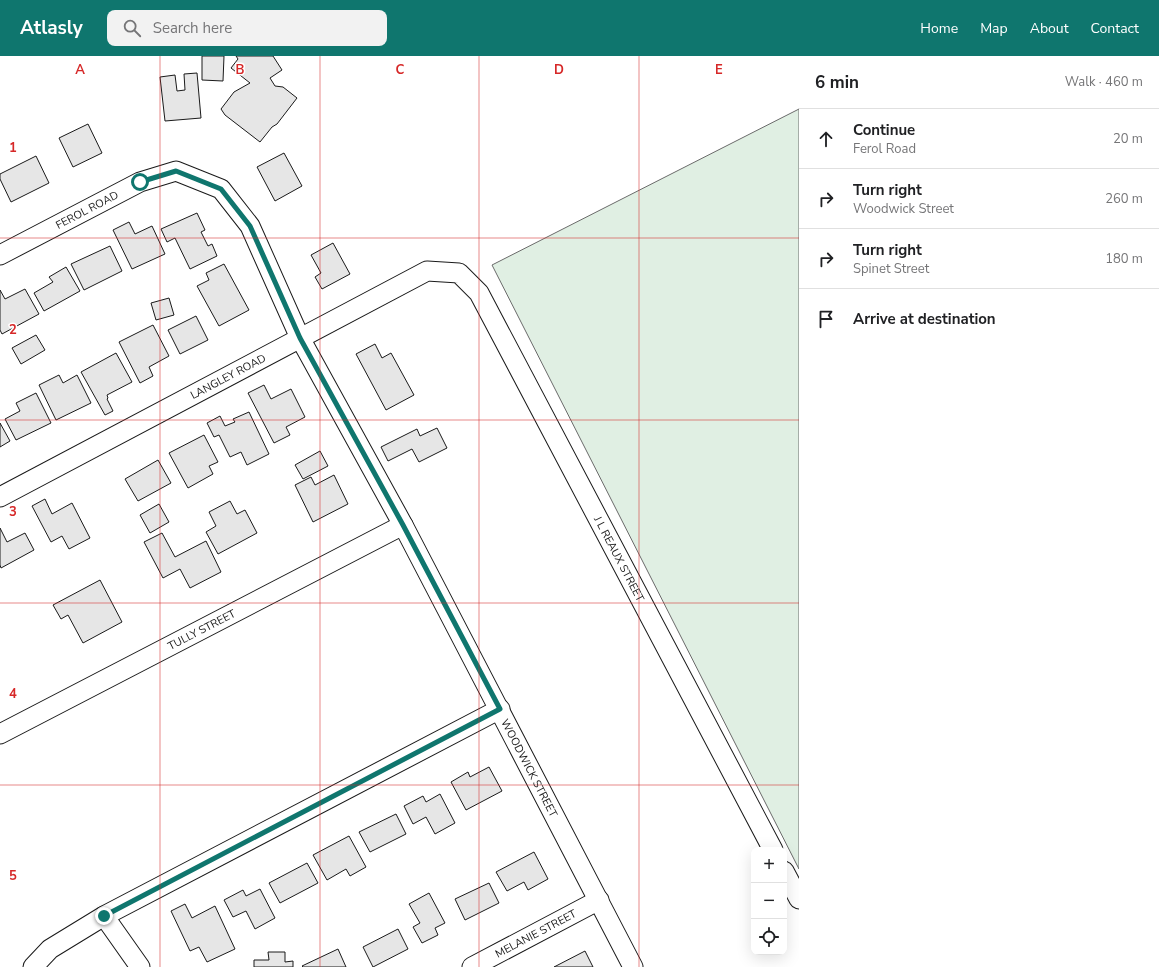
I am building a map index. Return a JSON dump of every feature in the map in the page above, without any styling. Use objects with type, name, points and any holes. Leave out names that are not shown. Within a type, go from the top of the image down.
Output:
[{"type":"street","name":"FEROL ROAD","points":[[1,252],[140,182],[176,171]]},
{"type":"street","name":"WOODWICK STREET","points":[[176,171],[221,189],[250,226],[300,338],[403,525],[633,967]]},
{"type":"street","name":"LANGLEY ROAD","points":[[0,497],[427,271],[459,273]]},
{"type":"street","name":"J L REAUX STREET","points":[[459,273],[479,293],[771,847]]},
{"type":"street","name":"TULLY STREET","points":[[0,734],[403,525]]},
{"type":"street","points":[[33,967],[50,949],[104,916],[500,709]]},
{"type":"street","points":[[787,877],[799,900]]},
{"type":"street","name":"MELANIE STREET","points":[[472,967],[599,900]]},
{"type":"street","points":[[104,916],[140,967]]},
{"type":"green space","points":[[799,109],[799,869],[492,265]]},
{"type":"building","points":[[202,56],[224,56],[223,81],[202,80]]},
{"type":"building","points":[[236,56],[273,56],[282,70],[270,78],[275,86],[283,87],[297,98],[277,124],[272,127],[260,142],[225,115],[221,109],[234,92],[250,83],[231,68],[238,59]]},
{"type":"building","points":[[197,73],[201,118],[165,121],[160,77],[175,75],[177,91],[185,90],[184,74]]},
{"type":"building","points":[[88,124],[102,153],[73,167],[59,138]]},
{"type":"building","points":[[284,153],[302,186],[275,201],[257,167]]},
{"type":"building","points":[[36,156],[49,183],[11,202],[0,179],[0,174]]},
{"type":"building","points":[[197,213],[205,230],[201,232],[208,246],[212,244],[217,256],[190,269],[175,238],[167,242],[161,229]]},
{"type":"building","points":[[129,222],[135,234],[152,226],[165,254],[132,269],[113,230]]},
{"type":"building","points":[[333,243],[350,274],[322,289],[315,277],[321,273],[311,255]]},
{"type":"building","points":[[110,246],[122,271],[84,290],[71,264]]},
{"type":"building","points":[[224,264],[249,310],[219,326],[197,286],[209,280],[206,273]]},
{"type":"building","points":[[66,267],[80,291],[44,311],[34,293],[53,282],[49,277]]},
{"type":"building","points":[[25,289],[39,314],[2,334],[0,330],[0,290],[5,299]]},
{"type":"building","points":[[169,298],[174,315],[156,320],[151,303]]},
{"type":"building","points":[[196,316],[208,340],[180,354],[168,330]]},
{"type":"building","points":[[153,325],[169,356],[149,367],[153,376],[140,383],[119,342]]},
{"type":"building","points":[[36,335],[45,350],[21,364],[12,348]]},
{"type":"building","points":[[375,344],[382,358],[391,353],[414,395],[386,410],[356,354]]},
{"type":"building","points":[[116,353],[132,382],[107,395],[107,399],[113,411],[105,415],[81,372]]},
{"type":"building","points":[[59,375],[63,383],[77,375],[91,403],[56,420],[39,385]]},
{"type":"building","points":[[264,385],[271,399],[291,389],[305,417],[286,427],[290,435],[274,443],[248,393]]},
{"type":"building","points":[[36,393],[51,423],[16,440],[5,419],[20,411],[16,403]]},
{"type":"building","points":[[249,412],[269,454],[247,465],[241,452],[230,457],[219,435],[214,437],[207,423],[220,416],[225,426],[235,422],[233,419]]},
{"type":"building","points":[[0,423],[10,441],[0,447]]},
{"type":"building","points":[[437,428],[447,448],[419,462],[412,449],[388,461],[381,447],[417,429],[420,436]]},
{"type":"building","points":[[204,435],[218,462],[209,466],[213,474],[188,488],[169,453]]},
{"type":"building","points":[[320,451],[328,466],[303,479],[295,465]]},
{"type":"building","points":[[158,460],[171,483],[138,501],[125,479]]},
{"type":"building","points":[[334,475],[348,504],[313,522],[295,485],[311,477],[315,485]]},
{"type":"building","points":[[45,499],[52,514],[72,503],[90,538],[69,549],[62,536],[51,542],[32,506]]},
{"type":"building","points":[[230,501],[237,514],[245,510],[257,533],[218,554],[206,532],[216,526],[209,512]]},
{"type":"building","points":[[159,504],[169,522],[150,533],[140,515]]},
{"type":"building","points":[[0,528],[7,542],[25,533],[34,550],[1,568]]},
{"type":"building","points":[[162,533],[175,557],[206,541],[221,572],[190,588],[180,569],[163,578],[144,542]]},
{"type":"building","points":[[100,580],[122,622],[83,643],[68,615],[61,619],[53,605]]},
{"type":"building","points":[[489,767],[502,791],[466,810],[451,782],[468,772],[470,777]]},
{"type":"building","points":[[440,794],[455,823],[435,834],[426,817],[413,824],[404,806],[423,796],[426,802]]},
{"type":"building","points":[[396,814],[406,834],[370,852],[359,832]]},
{"type":"building","points":[[349,836],[366,867],[350,876],[346,869],[327,880],[313,855]]},
{"type":"building","points":[[534,852],[548,879],[528,890],[524,882],[507,891],[496,872]]},
{"type":"building","points":[[307,863],[318,883],[280,903],[269,883]]},
{"type":"building","points":[[489,883],[499,903],[465,920],[455,899]]},
{"type":"building","points":[[260,889],[275,918],[255,929],[246,911],[233,917],[224,900],[243,890],[246,896]]},
{"type":"building","points":[[429,893],[445,923],[435,928],[438,935],[422,943],[413,927],[420,923],[409,904]]},
{"type":"building","points":[[185,904],[192,918],[215,906],[235,949],[207,962],[199,947],[190,951],[171,911]]},
{"type":"building","points":[[398,929],[408,949],[373,967],[363,947]]},
{"type":"building","points":[[338,949],[346,967],[302,966]]},
{"type":"building","points":[[585,951],[593,967],[554,967]]},
{"type":"building","points":[[268,952],[285,952],[285,962],[293,961],[293,967],[254,967],[254,960],[269,960]]},
{"type":"route","points":[[104,916],[500,709],[403,525],[300,338],[250,226],[221,189],[176,171],[140,182]]}]
